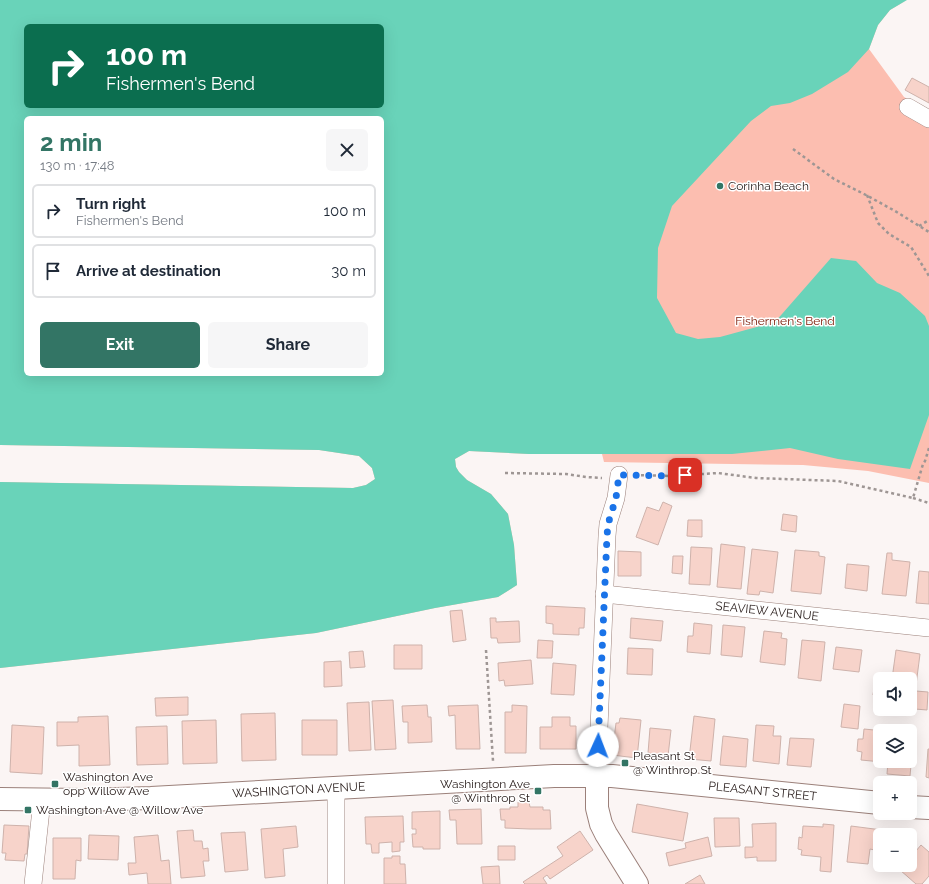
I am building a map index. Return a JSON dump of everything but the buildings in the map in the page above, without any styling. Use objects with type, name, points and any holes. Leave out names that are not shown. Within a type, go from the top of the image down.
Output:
[{"type":"main road","name":"WASHINGTON AVENUE","points":[[0,799],[96,800],[151,798],[554,776],[597,776]]},
{"type":"main road","name":"PLEASANT STREET","points":[[597,776],[612,776],[873,803]]},
{"type":"main road","points":[[597,776],[597,808],[600,824],[637,884]]},
{"type":"main road","points":[[917,807],[929,808]]},
{"type":"street","points":[[908,108],[929,119]]},
{"type":"street","points":[[597,776],[608,528],[616,502],[619,476]]},
{"type":"street","name":"SEAVIEW AVENUE","points":[[604,594],[929,628]]},
{"type":"street","points":[[336,788],[336,884]]},
{"type":"street","points":[[33,884],[42,800]]},
{"type":"path","points":[[793,149],[834,179],[895,211],[929,232]]},
{"type":"path","points":[[866,195],[878,223],[889,234],[911,247],[929,276]]},
{"type":"path","points":[[919,226],[929,220]]},
{"type":"path","points":[[913,498],[929,448]]},
{"type":"path","points":[[506,473],[566,474],[586,477],[671,476],[718,473],[756,478],[838,481],[929,503]]},
{"type":"path","points":[[486,650],[494,780]]},
{"type":"green space","name":"Fishermen's Bend","points":[[907,0],[890,10],[878,25],[869,49],[904,97],[920,106],[929,125],[929,483],[868,471],[803,465],[604,462],[602,454],[529,454],[469,451],[455,459],[456,467],[459,472],[467,480],[491,494],[508,514],[514,545],[517,585],[498,597],[435,608],[316,633],[0,668],[0,482],[353,488],[366,485],[375,479],[372,468],[359,456],[319,450],[0,445],[0,378],[72,376],[384,376],[384,372],[626,143]]},
{"type":"shaded area","points":[[0,0],[907,0],[890,10],[878,25],[869,49],[848,72],[812,94],[790,103],[771,106],[751,121],[672,206],[658,248],[657,298],[676,333],[698,339],[720,337],[775,322],[831,258],[856,261],[877,283],[900,293],[925,316],[929,326],[929,415],[910,469],[838,459],[790,448],[732,454],[529,454],[469,451],[455,459],[456,467],[459,472],[467,480],[491,494],[508,514],[514,545],[517,585],[498,597],[435,608],[316,633],[0,668],[0,482],[353,488],[366,485],[375,479],[372,468],[359,456],[319,450],[0,445]]},
{"type":"place","name":"Corinha Beach","points":[[720,186]]},
{"type":"place","name":"Pleasant St @ Winthrop St","points":[[625,763]]},
{"type":"place","name":"Washington Ave opp Willow Ave","points":[[55,784]]},
{"type":"place","name":"Washington Ave @ Winthrop St","points":[[538,791]]},
{"type":"place","name":"Washington Ave @ Willow Ave","points":[[28,810]]},
{"type":"route","points":[[598,746],[607,536],[608,524],[618,489],[619,475],[685,475]]}]
